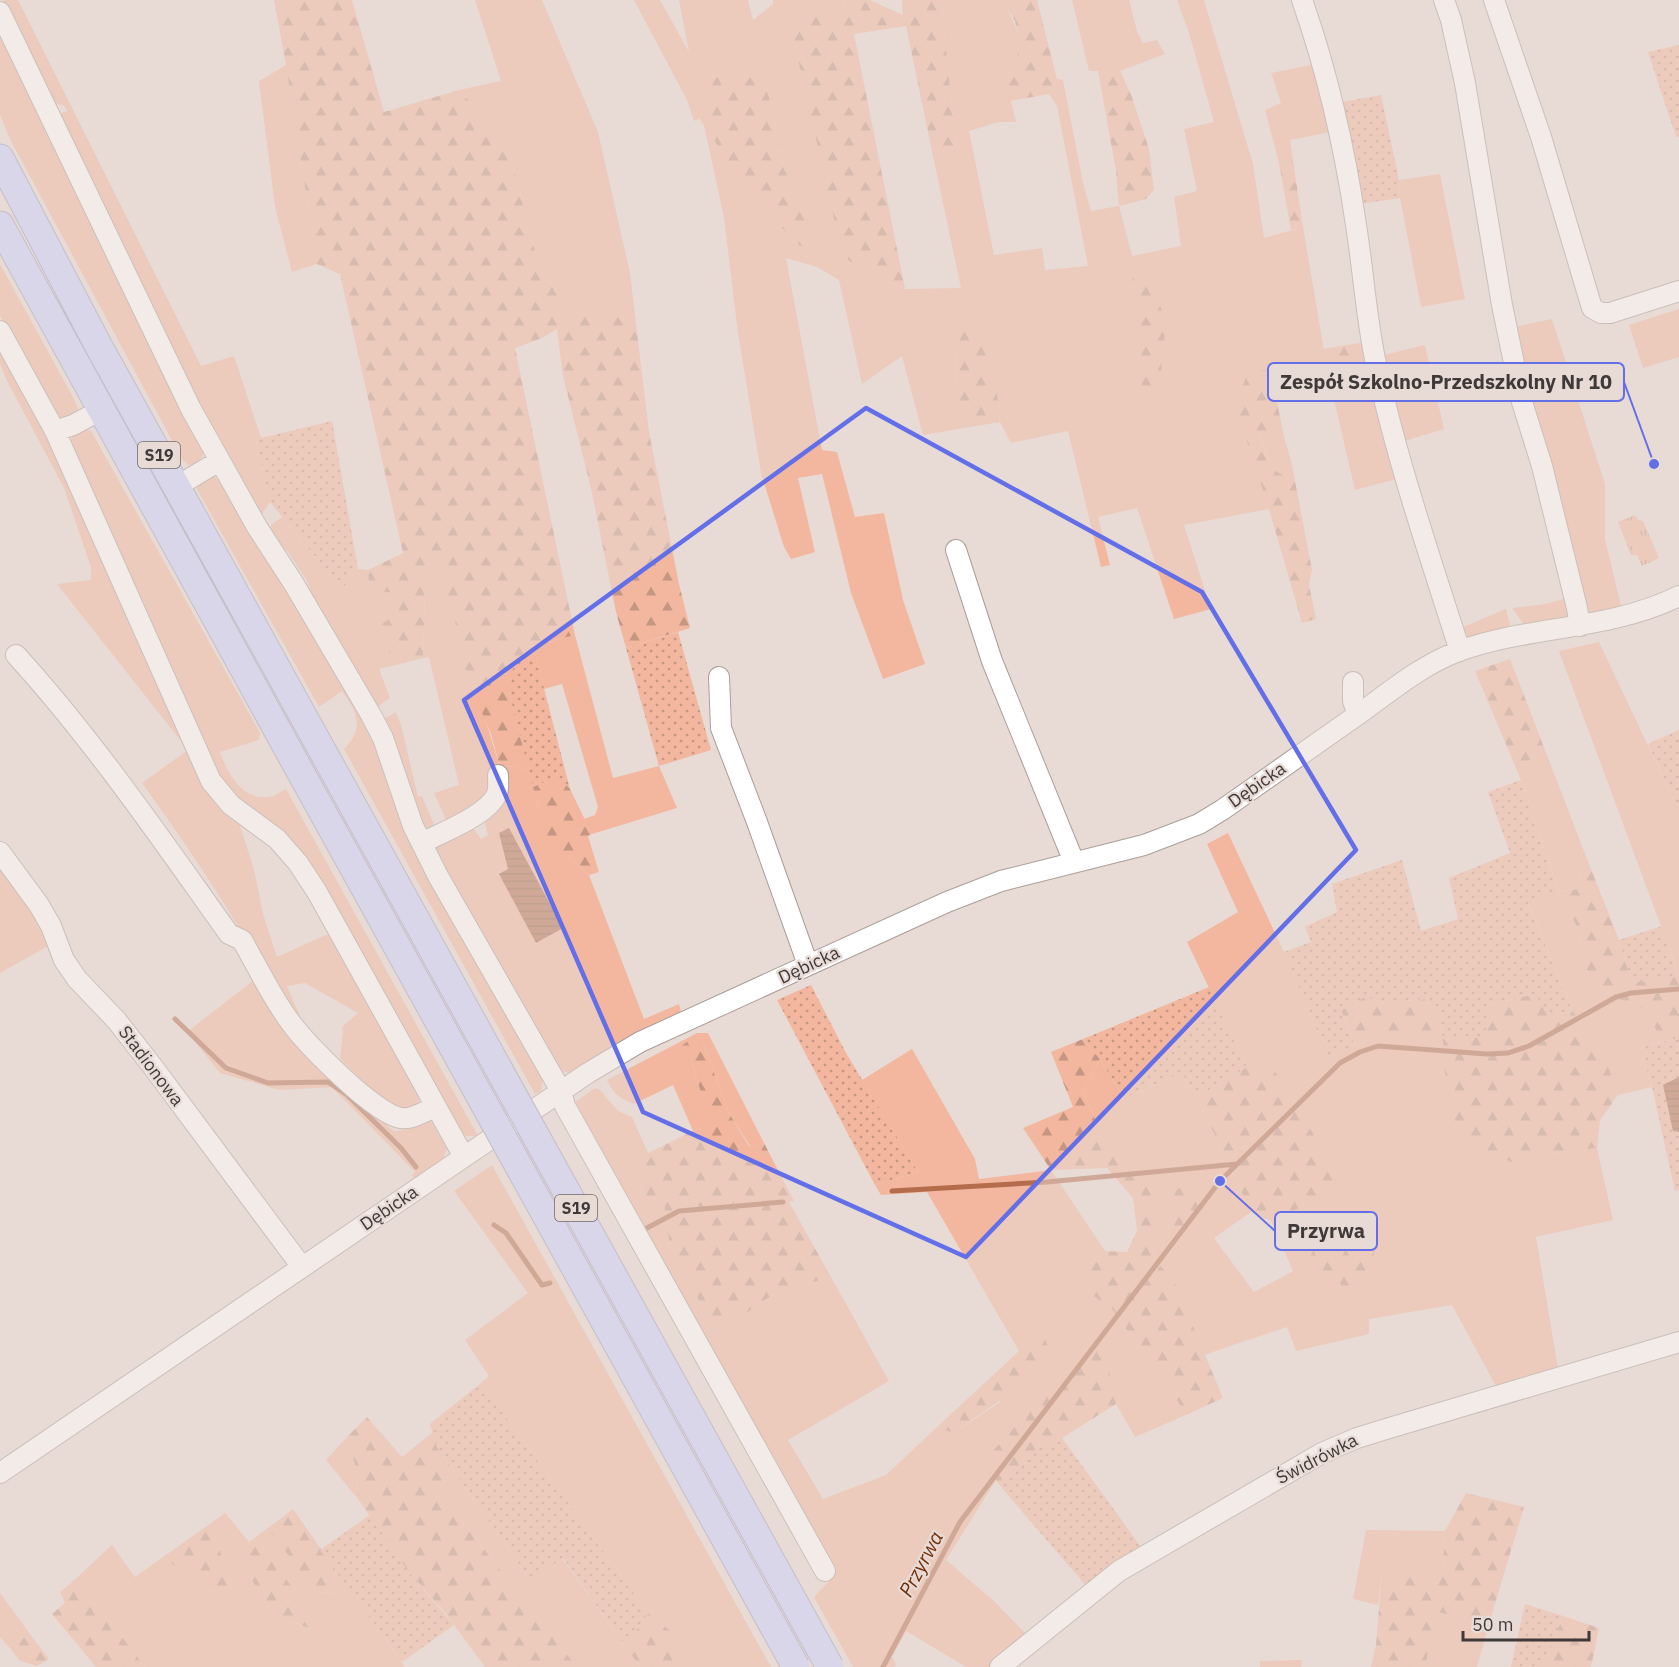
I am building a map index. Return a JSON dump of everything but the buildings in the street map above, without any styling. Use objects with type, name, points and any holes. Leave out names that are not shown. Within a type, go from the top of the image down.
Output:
[{"type":"highway","name":"S19","points":[[0,158],[30,218],[176,487],[830,1667]]},
{"type":"highway","name":"S19","points":[[0,225],[796,1667]]},
{"type":"street","points":[[1302,0],[1312,27],[1334,115],[1356,225],[1375,358],[1398,456],[1460,651]]},
{"type":"street","points":[[1444,0],[1451,20],[1465,83],[1502,305],[1522,402],[1545,478],[1580,626]]},
{"type":"street","points":[[1494,0],[1541,137],[1592,308],[1601,313],[1611,313],[1679,291]]},
{"type":"street","points":[[0,12],[191,409],[257,527],[299,593],[371,716],[383,738],[417,835],[498,984],[561,1091],[565,1106],[825,1571]]},
{"type":"street","points":[[0,331],[55,431],[211,781],[231,805],[277,839],[298,863],[317,892],[464,1156]]},
{"type":"street","points":[[55,431],[73,425],[101,410]]},
{"type":"street","points":[[176,487],[219,461]]},
{"type":"street","points":[[956,550],[992,661],[1074,862]]},
{"type":"street","name":"Dębicka","points":[[0,1473],[464,1156],[561,1091],[640,1042],[946,902],[1001,881],[1144,845],[1199,824],[1417,673],[1460,651],[1489,641],[1580,626],[1632,614],[1679,596]]},
{"type":"street","points":[[16,655],[56,699],[110,767],[229,934],[242,940],[290,1023],[330,1066],[370,1102],[404,1119],[435,1107]]},
{"type":"street","points":[[719,677],[721,728],[758,822],[808,965]]},
{"type":"street","points":[[1353,682],[1353,701],[1358,715]]},
{"type":"street","points":[[417,835],[481,812],[497,793],[498,775]]},
{"type":"street","name":"Stadionowa","points":[[4,857],[39,905],[70,970],[117,1021],[153,1067],[302,1267]]},
{"type":"street","name":"Świdrówka","points":[[1000,1667],[1119,1571],[1322,1453],[1357,1438],[1679,1342]]},
{"type":"highlighted area","points":[[866,408],[1202,592],[1356,850],[966,1257],[643,1112],[464,700]]},
{"type":"green space","points":[[3,0],[18,0],[201,366],[234,356],[261,438],[256,441],[270,502],[261,516],[228,464],[58,119],[61,113],[68,111],[63,105],[52,104]]},
{"type":"green space","points":[[274,0],[352,0],[384,112],[459,90],[507,142],[536,255],[557,296],[558,328],[585,308],[606,312],[636,324],[649,432],[690,628],[626,648],[616,612],[591,488],[563,376],[557,329],[542,338],[515,348],[575,635],[529,647],[509,692],[530,773],[519,766],[500,767],[491,734],[468,679],[455,621],[443,587],[438,554],[430,554],[425,587],[423,658],[404,663],[390,653],[380,625],[397,614],[395,593],[369,590],[368,570],[403,553],[340,274],[317,264]]},
{"type":"green space","points":[[475,0],[542,0],[598,132],[630,273],[636,324],[606,312],[557,328],[557,296],[536,255],[507,142],[459,90],[501,81]]},
{"type":"green space","points":[[634,0],[660,0],[689,52],[679,0],[748,0],[753,20],[773,4],[773,0],[844,0],[845,12],[809,16],[791,28],[841,245],[848,260],[879,279],[905,289],[961,288],[933,156],[956,146],[941,0],[1002,0],[1011,16],[1019,40],[1018,58],[1010,90],[1016,122],[999,122],[969,131],[994,255],[1042,248],[1045,270],[1088,266],[1057,106],[1049,94],[1057,79],[1063,80],[1083,183],[1091,211],[1119,206],[1132,256],[1181,246],[1174,197],[1197,191],[1184,129],[1214,122],[1189,33],[1177,0],[1204,0],[1253,164],[1264,238],[1303,227],[1328,374],[1285,387],[1275,394],[1270,370],[1261,371],[1236,408],[1269,509],[1184,525],[1211,609],[1174,619],[1137,508],[1098,517],[1110,565],[1101,567],[1068,431],[1011,443],[1000,422],[997,391],[960,321],[957,336],[956,399],[970,427],[923,435],[902,356],[862,384],[839,280],[817,267],[786,258],[822,450],[837,452],[855,517],[884,513],[903,600],[925,664],[883,679],[851,593],[822,474],[798,478],[815,552],[791,559],[784,547],[761,473],[738,333],[724,218],[704,125],[752,197],[800,199],[784,169],[765,78],[694,121],[687,100]]},
{"type":"green space","points":[[844,0],[870,0],[903,15],[902,0],[941,0],[956,146],[933,156],[906,26],[854,34],[905,289],[879,279],[848,260],[840,245],[791,28],[809,16],[845,12]]},
{"type":"green space","points":[[1002,0],[1037,0],[1057,79],[1049,94],[1010,101],[1009,82],[1016,65],[1019,44],[1015,21]]},
{"type":"green space","points":[[1072,0],[1129,0],[1137,31],[1143,43],[1157,40],[1165,54],[1120,71],[1089,71]]},
{"type":"green space","points":[[0,28],[203,451],[203,456],[193,465],[188,465],[182,459],[11,141],[0,115]]},
{"type":"green space","points":[[1679,45],[1679,137],[1676,137],[1648,52]]},
{"type":"green space","points":[[286,65],[317,264],[292,272],[275,207],[259,81]]},
{"type":"green space","points":[[1311,65],[1325,104],[1331,132],[1290,140],[1293,160],[1279,163],[1265,110],[1281,103],[1271,73]]},
{"type":"green space","points":[[1098,71],[1120,71],[1132,97],[1149,149],[1154,190],[1146,199],[1119,206],[1116,171]]},
{"type":"green space","points":[[712,76],[765,78],[784,169],[800,199],[813,251],[799,245],[752,197],[699,118],[707,115]]},
{"type":"green space","points":[[1381,95],[1399,180],[1400,198],[1359,204],[1336,103]]},
{"type":"green space","points":[[1293,160],[1303,227],[1291,230],[1279,163]]},
{"type":"green space","points":[[1440,174],[1465,299],[1421,307],[1400,198],[1399,180]]},
{"type":"green space","points":[[1132,256],[1150,284],[1163,314],[1164,343],[1158,395],[1142,388],[1134,316]]},
{"type":"green space","points":[[0,264],[74,399],[78,409],[74,416],[65,421],[54,415],[0,316]]},
{"type":"green space","points":[[1679,309],[1679,357],[1643,368],[1629,325]]},
{"type":"green space","points":[[1552,319],[1605,484],[1605,539],[1621,606],[1590,613],[1582,597],[1532,416],[1515,327]]},
{"type":"green space","points":[[960,321],[980,333],[997,391],[1000,422],[970,427],[956,399],[957,336]]},
{"type":"green space","points":[[1365,342],[1369,358],[1349,365],[1352,401],[1335,404],[1323,349]]},
{"type":"green space","points":[[1425,345],[1444,429],[1401,442],[1384,355]]},
{"type":"green space","points":[[0,346],[30,409],[41,420],[139,635],[187,749],[57,584],[91,580],[91,567],[64,488],[6,379],[0,363]]},
{"type":"green space","points":[[1369,358],[1401,478],[1355,490],[1335,404],[1352,401],[1349,365]]},
{"type":"green space","points":[[1270,369],[1284,436],[1258,431],[1272,469],[1288,478],[1292,465],[1312,570],[1309,585],[1316,619],[1302,623],[1269,509],[1236,408],[1247,373]]},
{"type":"green space","points":[[332,421],[358,569],[342,589],[270,502],[256,441]]},
{"type":"green space","points":[[82,428],[91,431],[260,733],[259,740],[220,752],[232,778],[254,796],[273,796],[286,789],[478,1136],[458,1133],[326,896],[226,785],[209,762],[69,444],[73,436]]},
{"type":"green space","points":[[1258,430],[1284,436],[1292,465],[1288,478],[1272,469]]},
{"type":"green space","points":[[213,476],[228,487],[357,703],[543,1076],[541,1091],[535,1094],[344,749],[351,742],[357,727],[352,706],[342,691],[319,707],[197,489],[198,483],[203,478]]},
{"type":"green space","points":[[1635,515],[1638,520],[1643,521],[1659,558],[1642,566],[1637,555],[1631,555],[1618,522]]},
{"type":"green space","points":[[282,517],[342,589],[358,569],[368,570],[369,590],[395,592],[397,614],[390,653],[404,663],[379,669],[390,698],[377,707],[319,614],[307,581],[288,552],[271,535],[271,525]]},
{"type":"green space","points":[[430,554],[438,554],[443,587],[500,767],[519,766],[530,773],[539,809],[568,856],[589,875],[644,1019],[679,1004],[681,1012],[570,1073],[560,1071],[432,849],[472,826],[481,839],[488,835],[483,816],[486,802],[457,819],[446,820],[434,793],[459,785],[429,657],[423,658],[425,587]]},
{"type":"green space","points":[[1570,597],[1571,612],[1568,619],[1525,626],[1512,608],[1546,604]]},
{"type":"green space","points":[[1506,609],[1510,625],[1507,630],[1468,637],[1463,627]]},
{"type":"green space","points":[[678,632],[711,750],[659,766],[626,648]]},
{"type":"green space","points":[[575,635],[613,778],[659,766],[677,808],[592,834],[584,819],[595,815],[598,807],[562,684],[544,689],[533,646]]},
{"type":"green space","points":[[1599,642],[1679,811],[1679,956],[1672,956],[1559,651]]},
{"type":"green space","points":[[533,646],[570,789],[558,776],[533,787],[509,692],[514,663],[529,647]]},
{"type":"green space","points":[[1510,659],[1545,750],[1531,757],[1521,780],[1475,671]]},
{"type":"green space","points":[[396,712],[418,797],[422,796],[434,824],[430,830],[421,830],[382,720]]},
{"type":"green space","points":[[1679,730],[1679,811],[1648,744]]},
{"type":"green space","points":[[188,750],[196,770],[213,799],[238,820],[254,869],[263,914],[277,957],[326,935],[332,935],[417,1087],[418,1109],[409,1115],[397,1113],[340,1059],[342,1027],[358,1013],[305,983],[287,986],[308,1035],[297,1024],[278,998],[216,891],[142,783]]},
{"type":"green space","points":[[1545,750],[1582,846],[1580,889],[1558,891],[1578,929],[1591,988],[1649,1011],[1660,1042],[1640,1047],[1652,1087],[1618,1095],[1608,1066],[1572,1010],[1528,902],[1558,890],[1521,780],[1531,757]]},
{"type":"green space","points":[[558,775],[570,789],[592,834],[588,836],[599,872],[589,875],[568,856],[553,858],[533,787]]},
{"type":"green space","points":[[1521,780],[1558,891],[1528,903],[1572,1010],[1552,1017],[1534,994],[1488,1005],[1485,1037],[1443,1039],[1438,1016],[1425,999],[1385,1003],[1365,997],[1341,1011],[1355,1046],[1329,1059],[1284,952],[1311,942],[1305,927],[1337,912],[1332,884],[1402,860],[1421,931],[1458,919],[1449,878],[1510,853],[1488,792]]},
{"type":"green space","points":[[1228,833],[1284,952],[1329,1059],[1341,1051],[1386,1034],[1443,1039],[1444,1066],[1514,1163],[1535,1155],[1597,1148],[1613,1220],[1536,1237],[1558,1369],[1497,1388],[1452,1305],[1369,1319],[1369,1334],[1296,1351],[1287,1327],[1204,1355],[1174,1282],[1153,1258],[1155,1234],[1115,1143],[1099,1129],[1083,1091],[1100,1059],[1124,1098],[1182,1073],[1197,1097],[1251,1212],[1214,1238],[1254,1292],[1293,1271],[1271,1221],[1343,1188],[1329,1159],[1274,1070],[1247,1067],[1187,942],[1238,912],[1207,844]],"holes":[[[1165,1190],[1182,1190],[1178,1249],[1167,1231],[1170,1219]],[[1358,1228],[1373,1261],[1361,1279],[1351,1303],[1336,1276],[1339,1261]]]},
{"type":"green space","points":[[1582,846],[1619,940],[1632,983],[1678,975],[1672,956],[1679,956],[1679,1038],[1660,1042],[1649,1011],[1591,988],[1578,929],[1558,891],[1580,889]]},
{"type":"green space","points":[[0,869],[24,898],[50,945],[0,973]]},
{"type":"green space","points":[[1662,926],[1678,976],[1632,983],[1619,940]]},
{"type":"green space","points":[[254,980],[332,1079],[395,1132],[431,1121],[447,1149],[443,1159],[414,1179],[412,1175],[415,1172],[332,1087],[279,1090],[220,1073],[187,1032]]},
{"type":"green space","points":[[811,985],[846,1053],[918,1172],[875,1185],[777,1000]]},
{"type":"green space","points":[[1209,987],[1247,1067],[1197,1097],[1182,1073],[1124,1098],[1100,1059],[1083,1039]]},
{"type":"green space","points":[[1535,994],[1552,1017],[1572,1010],[1608,1066],[1618,1095],[1600,1120],[1597,1148],[1535,1155],[1514,1163],[1458,1141],[1444,1066],[1443,1039],[1488,1005]]},
{"type":"green space","points":[[1365,997],[1385,1003],[1425,999],[1438,1016],[1443,1039],[1386,1034],[1355,1046],[1341,1010]]},
{"type":"green space","points":[[697,1033],[708,1033],[764,1143],[750,1146],[729,1113],[703,1043],[690,1056],[700,1090],[717,1126],[693,1131],[673,1085],[634,1104],[618,1095],[609,1085],[607,1080]]},
{"type":"green space","points":[[1679,1038],[1679,1190],[1675,1191],[1652,1087],[1640,1047]]},
{"type":"green space","points":[[691,1039],[703,1043],[729,1113],[749,1146],[764,1143],[794,1201],[789,1202],[831,1277],[774,1294],[717,1333],[670,1248],[664,1204],[640,1192],[648,1153],[693,1131],[716,1126],[700,1090],[690,1056],[672,1053]]},
{"type":"green space","points":[[1083,1039],[1100,1059],[1083,1091],[1099,1129],[1115,1143],[1151,1189],[1155,1234],[1153,1258],[1174,1281],[1223,1398],[1186,1415],[1167,1384],[1155,1373],[1113,1310],[1091,1294],[1083,1271],[1105,1251],[1127,1252],[1137,1231],[1133,1198],[1107,1168],[1051,1170],[1023,1128],[1073,1107],[1051,1052]]},
{"type":"green space","points":[[912,1049],[975,1159],[979,1179],[1051,1170],[1105,1251],[1083,1271],[1091,1294],[1113,1310],[1155,1373],[1167,1384],[1186,1415],[1135,1437],[1116,1404],[1110,1384],[1110,1363],[1092,1342],[988,1456],[996,1480],[946,1560],[994,1601],[1030,1638],[992,1667],[966,1667],[906,1631],[892,1657],[896,1664],[894,1667],[853,1667],[814,1597],[830,1580],[827,1559],[606,1166],[603,1152],[575,1102],[595,1088],[600,1090],[618,1111],[632,1117],[648,1153],[640,1192],[664,1204],[670,1248],[717,1333],[774,1294],[831,1277],[889,1381],[788,1440],[823,1499],[886,1475],[937,1427],[953,1433],[999,1403],[1043,1334],[1019,1351],[927,1192],[881,1195],[875,1185],[918,1172],[862,1080]]},
{"type":"green space","points":[[1247,1067],[1274,1070],[1329,1159],[1344,1188],[1271,1221],[1251,1212],[1197,1097]]},
{"type":"green space","points":[[492,1165],[771,1667],[684,1667],[687,1663],[674,1634],[648,1613],[481,1383],[489,1376],[465,1340],[528,1293],[454,1191]]},
{"type":"green space","points":[[1200,1188],[1208,1217],[1178,1249],[1167,1231],[1170,1219],[1164,1189]]},
{"type":"green space","points":[[1359,1227],[1376,1242],[1373,1261],[1361,1279],[1351,1303],[1336,1276],[1306,1276],[1307,1261],[1317,1245],[1339,1261]]},
{"type":"green space","points":[[1043,1333],[1051,1355],[1033,1378],[953,1433],[937,1427],[1019,1351]]},
{"type":"green space","points":[[1092,1342],[1110,1363],[1110,1384],[1116,1404],[1062,1438],[1037,1448],[1001,1487],[996,1480],[988,1456]]},
{"type":"green space","points":[[481,1383],[648,1613],[625,1646],[563,1558],[530,1580],[437,1447],[430,1424]]},
{"type":"green space","points":[[367,1417],[402,1457],[433,1432],[437,1447],[453,1470],[438,1488],[577,1667],[485,1667],[446,1614],[408,1571],[358,1499],[357,1474],[348,1436]]},
{"type":"green space","points":[[348,1436],[357,1474],[358,1499],[326,1460]]},
{"type":"green space","points":[[1062,1438],[1141,1547],[1114,1565],[1088,1588],[1001,1487],[1037,1448]]},
{"type":"green space","points":[[453,1470],[529,1579],[562,1558],[640,1667],[577,1667],[438,1488]]},
{"type":"green space","points":[[1466,1493],[1524,1507],[1489,1624],[1437,1612],[1425,1667],[1371,1667],[1376,1645],[1382,1572],[1438,1584],[1443,1572],[1445,1531]]},
{"type":"green space","points":[[293,1509],[342,1579],[338,1592],[316,1593],[268,1528]]},
{"type":"green space","points":[[225,1513],[249,1542],[242,1564],[273,1614],[310,1629],[296,1593],[256,1537],[268,1528],[316,1593],[338,1592],[342,1579],[405,1667],[145,1667],[103,1612],[71,1583],[112,1545],[135,1577],[163,1557],[207,1591],[231,1589],[219,1547],[207,1526]]},
{"type":"green space","points":[[370,1515],[408,1571],[454,1625],[402,1662],[320,1550]]},
{"type":"green space","points":[[207,1526],[219,1547],[231,1589],[207,1591],[163,1557]]},
{"type":"green space","points":[[1366,1530],[1445,1531],[1443,1572],[1438,1584],[1382,1573],[1378,1605],[1353,1599]]},
{"type":"green space","points":[[256,1537],[296,1593],[311,1629],[273,1614],[242,1564],[249,1542]]},
{"type":"green space","points":[[71,1583],[103,1612],[145,1667],[96,1667],[52,1614],[65,1603],[60,1592]]},
{"type":"green space","points":[[0,1593],[30,1634],[9,1647],[0,1637]]},
{"type":"green space","points":[[1525,1604],[1563,1616],[1543,1667],[1511,1667]]},
{"type":"green space","points":[[1437,1612],[1489,1624],[1477,1667],[1425,1667]]},
{"type":"green space","points":[[648,1613],[674,1634],[688,1663],[684,1667],[640,1667],[625,1646]]},
{"type":"green space","points":[[1563,1616],[1599,1628],[1591,1667],[1543,1667]]},
{"type":"green space","points":[[30,1634],[49,1659],[37,1666],[20,1661],[9,1647]]},
{"type":"green space","points":[[1302,1660],[1301,1667],[1260,1667],[1260,1661]]},
{"type":"shaded area","points":[[509,828],[563,928],[536,943],[499,874],[508,869],[499,833]]},
{"type":"shaded area","points":[[1679,1077],[1679,1132],[1673,1131],[1663,1085]]},
{"type":"waterway","name":"Przyrwa","points":[[883,1667],[960,1522],[1220,1181],[1340,1063],[1360,1052],[1378,1046],[1487,1054],[1508,1053],[1529,1046],[1616,997],[1631,993],[1679,989]]},
{"type":"waterway","points":[[175,1019],[226,1068],[268,1083],[328,1082],[347,1095],[401,1148],[416,1167]]},
{"type":"waterway","points":[[892,1191],[1047,1182],[1237,1164]]},
{"type":"waterway","points":[[647,1228],[679,1211],[783,1202]]},
{"type":"waterway","points":[[494,1225],[506,1233],[542,1285],[550,1283]]},
{"type":"place","name":"Zespół Szkolno-Przedszkolny Nr 10","points":[[1654,464]]},
{"type":"place","name":"Przyrwa","points":[[1220,1181]]}]
